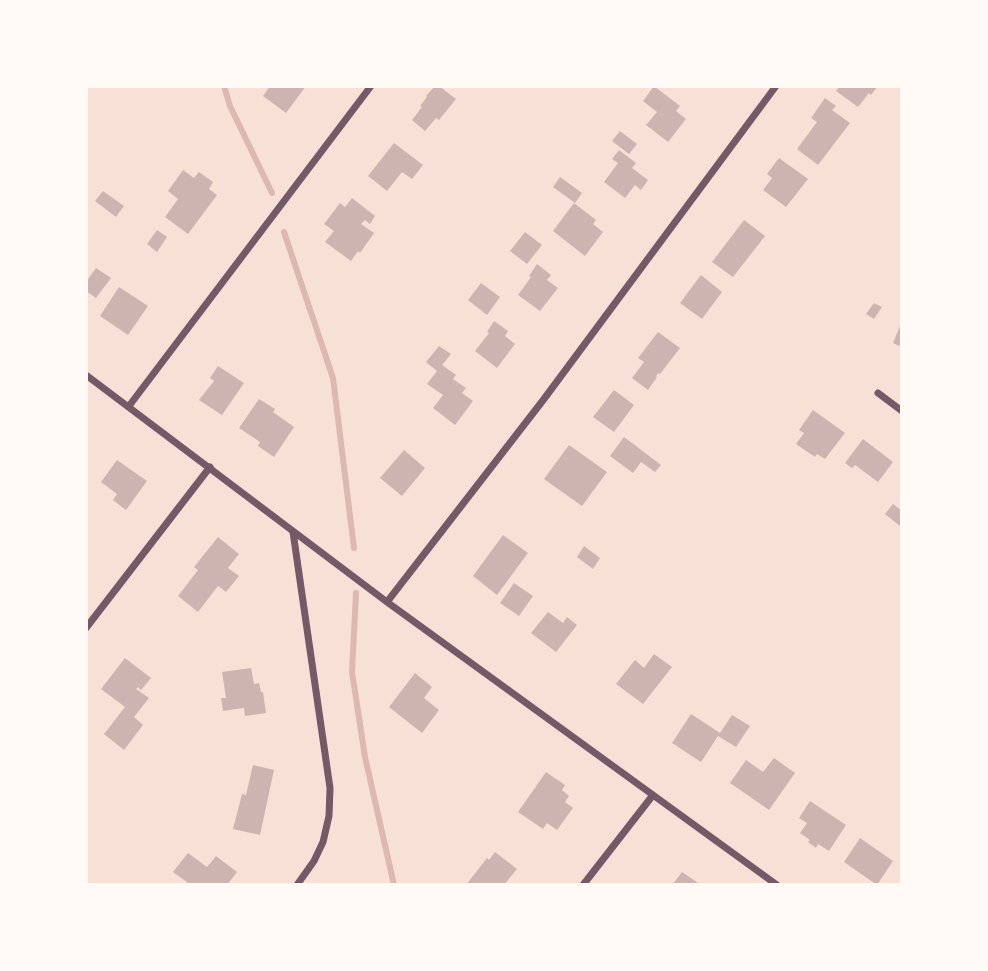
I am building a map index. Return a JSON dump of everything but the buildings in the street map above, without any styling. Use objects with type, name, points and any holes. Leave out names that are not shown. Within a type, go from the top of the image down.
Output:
[{"type":"street","points":[[129,407],[370,86]]},
{"type":"street","points":[[387,602],[552,388],[776,86]]},
{"type":"street","points":[[86,375],[387,602],[777,885]]},
{"type":"street","points":[[878,393],[902,411]]},
{"type":"street","points":[[86,628],[209,467]]},
{"type":"street","points":[[293,532],[330,788],[329,816],[323,842],[314,861],[297,885]]},
{"type":"street","points":[[583,885],[653,795]]},
{"type":"waterway","points":[[224,86],[230,106],[272,193]]},
{"type":"waterway","points":[[284,232],[333,378],[354,548]]},
{"type":"waterway","points":[[356,593],[352,672],[365,757],[394,885]]}]
